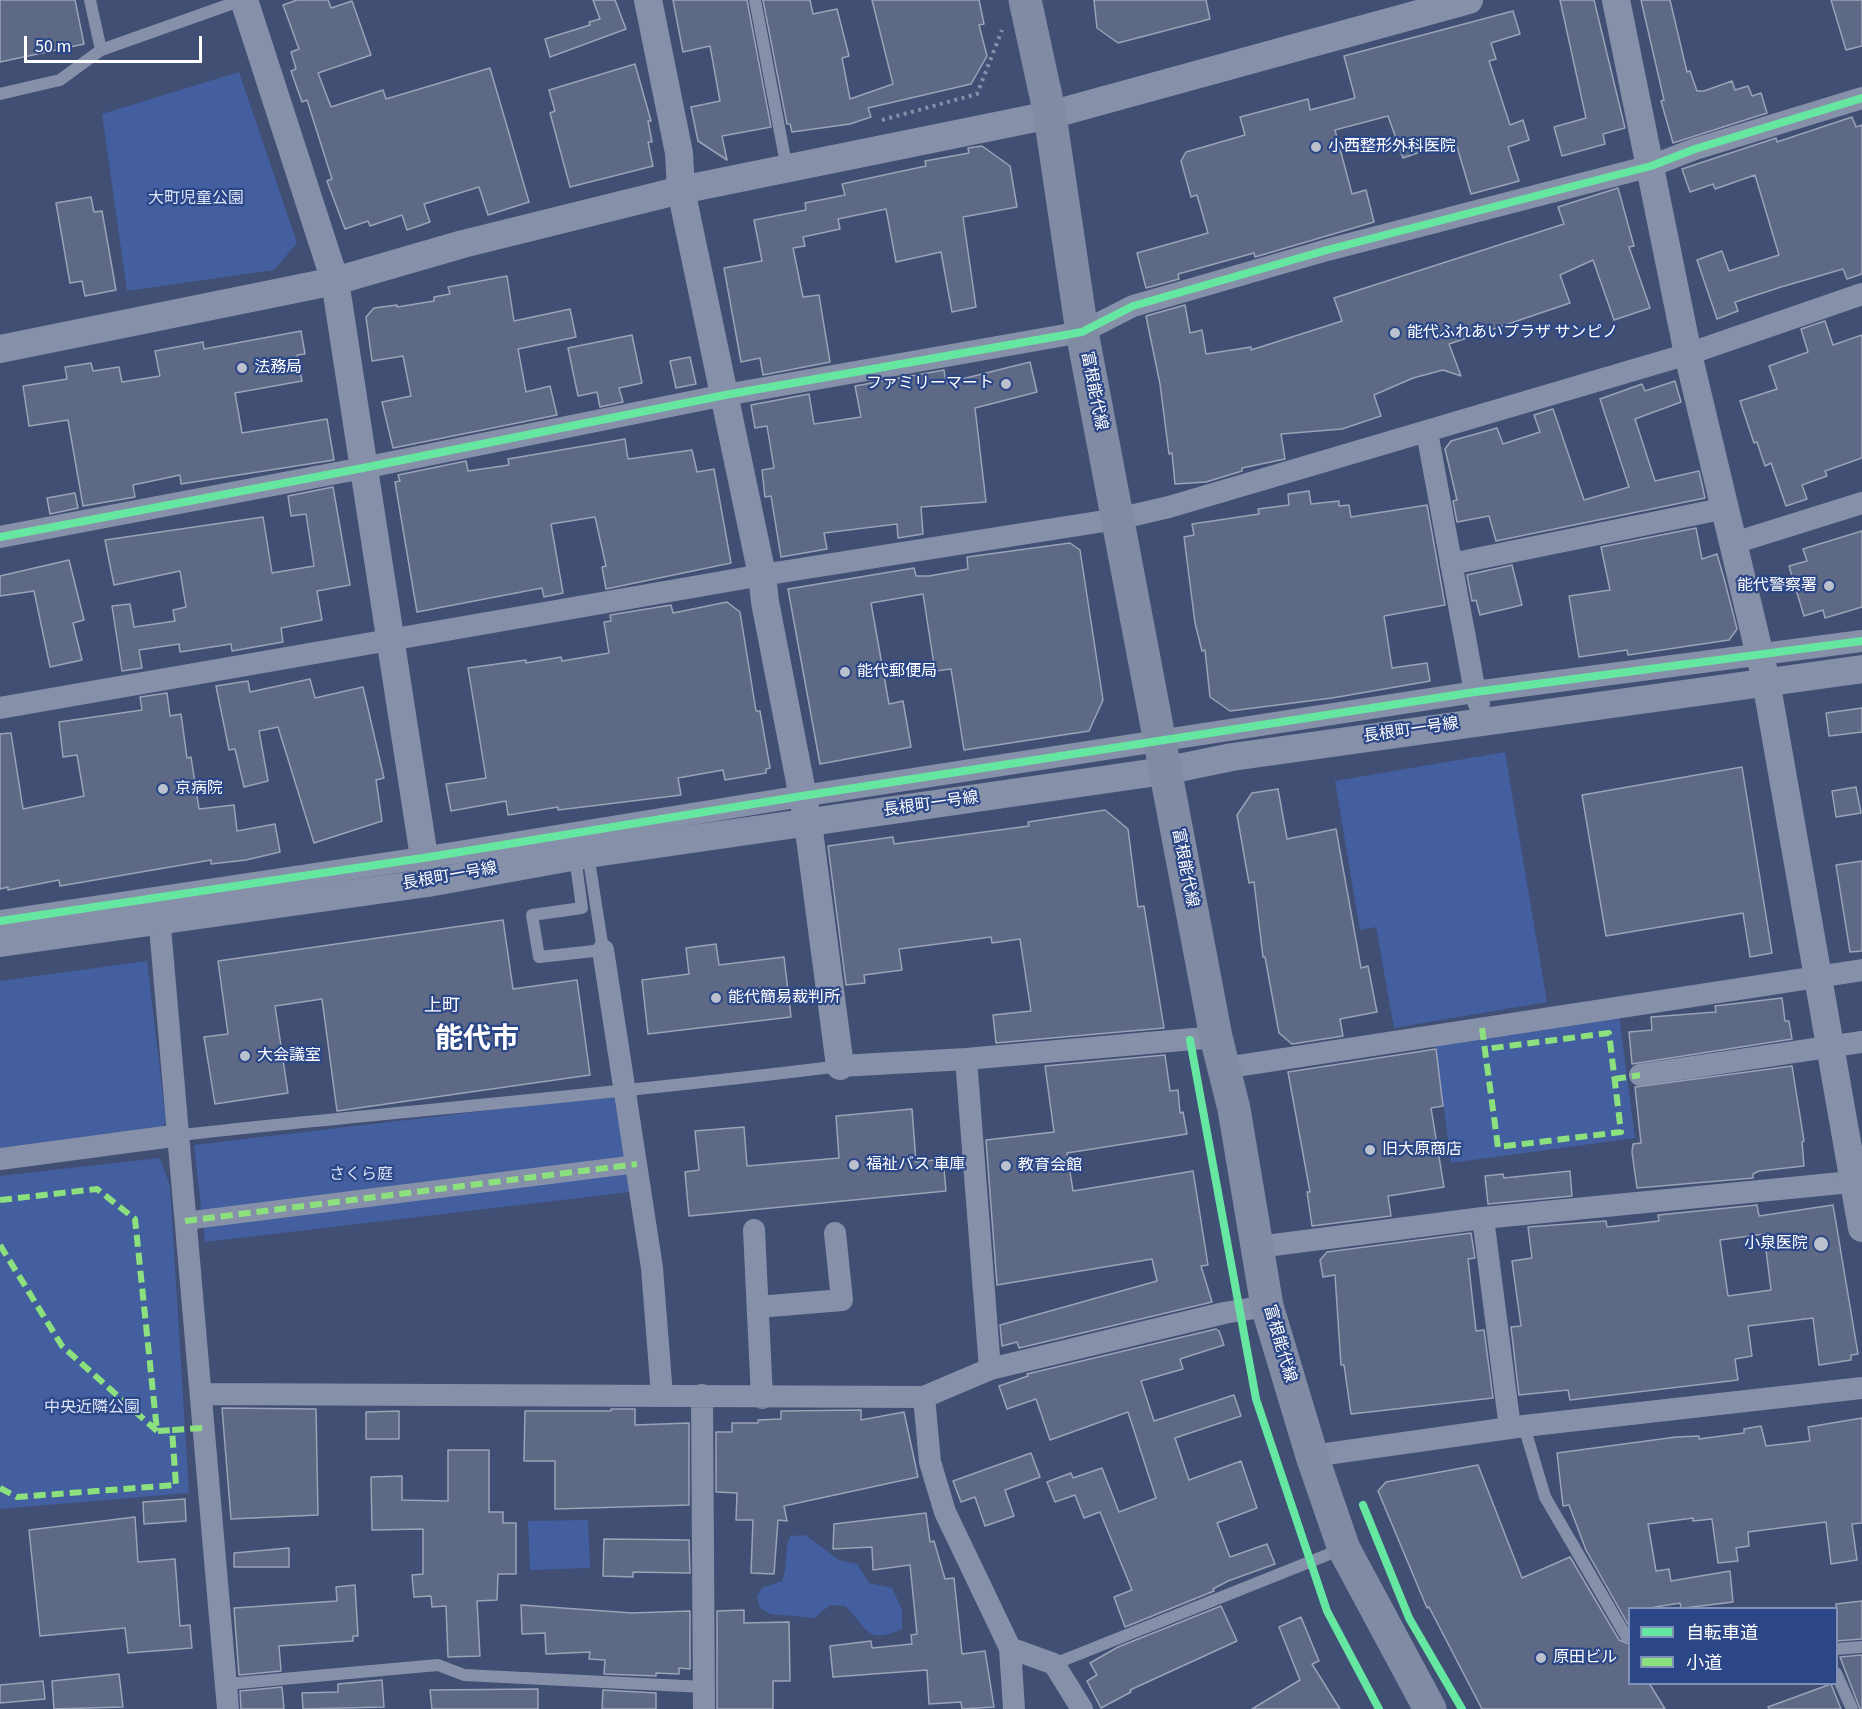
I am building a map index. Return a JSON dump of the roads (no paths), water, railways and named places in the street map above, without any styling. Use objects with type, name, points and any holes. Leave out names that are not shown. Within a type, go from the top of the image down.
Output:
[{"type":"main road","name":"富根能代線","points":[[1015,12],[1050,115],[1082,332],[1162,757],[1220,1053],[1234,1108],[1268,1306],[1312,1456],[1344,1549],[1430,1709]]},
{"type":"street","points":[[243,0],[334,281],[392,638],[426,870],[805,809]]},
{"type":"street","points":[[648,0],[679,153],[681,190],[762,575],[805,809],[840,1066],[966,1059],[1220,1053],[1862,970]]},
{"type":"street","points":[[0,349],[334,281],[463,244],[681,190],[1050,115],[1469,0]]},
{"type":"street","points":[[1616,0],[1688,354],[1766,681],[1829,1046],[1859,1181],[1862,1228]]},
{"type":"street","points":[[0,537],[363,468],[725,395],[1082,332],[1133,306],[1327,250],[1651,166],[1695,149],[1862,98]]},
{"type":"street","points":[[0,708],[762,575],[1117,519],[1180,504],[1688,354],[1862,294]]},
{"type":"street","points":[[1427,432],[1475,692],[1485,721]]},
{"type":"street","points":[[1734,543],[1862,503]]},
{"type":"street","points":[[1451,564],[1726,508]]},
{"type":"street","points":[[1162,757],[1475,692],[1862,641]]},
{"type":"street","name":"長根町一号線","points":[[0,943],[158,908],[426,870],[582,856],[805,809],[1162,757],[1232,757],[1862,669]]},
{"type":"street","points":[[0,921],[158,908],[180,1136],[185,1221],[228,1709]]},
{"type":"street","points":[[603,950],[652,1268],[662,1395]]},
{"type":"street","points":[[1640,1075],[1862,1042]]},
{"type":"street","points":[[966,1059],[990,1369]]},
{"type":"street","points":[[0,1159],[180,1136]]},
{"type":"street","points":[[185,1221],[637,1164]]},
{"type":"street","points":[[1258,1247],[1483,1218],[1859,1181]]},
{"type":"street","points":[[1483,1218],[1517,1427]]},
{"type":"street","points":[[754,1230],[762,1398]]},
{"type":"street","points":[[758,1307],[842,1300],[835,1233]]},
{"type":"street","points":[[202,1394],[924,1397],[990,1369],[1224,1313],[1268,1306]]},
{"type":"street","points":[[1312,1456],[1517,1427],[1862,1388]]},
{"type":"street","points":[[702,1395],[704,1698]]},
{"type":"street","points":[[924,1397],[930,1462],[945,1512],[1010,1648],[1014,1709]]},
{"type":"street","points":[[1010,1648],[1054,1664],[1082,1709]]},
{"type":"lane","points":[[90,0],[101,50]]},
{"type":"lane","points":[[0,94],[60,80],[101,50],[243,0]]},
{"type":"lane","points":[[755,0],[787,169]]},
{"type":"lane","points":[[582,856],[603,950],[539,957],[531,915],[582,908],[582,856]]},
{"type":"lane","points":[[180,1136],[626,1091],[840,1066]]},
{"type":"lane","points":[[1517,1427],[1545,1497],[1626,1636],[1628,1635]]},
{"type":"lane","points":[[1054,1664],[1344,1549]]},
{"type":"lane","points":[[1838,1649],[1862,1647]]},
{"type":"lane","points":[[227,1684],[438,1665],[464,1675],[704,1698]]},
{"type":"lane","points":[[1838,1678],[1852,1709]]},
{"type":"place","name":"小西整形外科医院","points":[[1316,147]]},
{"type":"place","name":"能代ふれあいプラザ サンピノ","points":[[1395,333]]},
{"type":"place","name":"法務局","points":[[242,368]]},
{"type":"place","name":"ファミリーマート","points":[[1006,384]]},
{"type":"place","name":"能代警察署","points":[[1829,586]]},
{"type":"place","name":"能代郵便局","points":[[845,672]]},
{"type":"place","name":"京病院","points":[[163,789]]},
{"type":"place","name":"能代簡易裁判所","points":[[716,998]]},
{"type":"place","name":"大会議室","points":[[245,1056]]},
{"type":"place","name":"旧大原商店","points":[[1370,1150]]},
{"type":"place","name":"福祉バス 車庫","points":[[854,1165]]},
{"type":"place","name":"教育会館","points":[[1006,1166]]},
{"type":"place","name":"小泉医院","points":[[1821,1244]]},
{"type":"place","name":"原田ビル","points":[[1541,1658]]},
{"type":"district","name":"上町","points":[[442,1007]]},
{"type":"district","name":"能代市","points":[[477,1041]]},
{"type":"park label","name":"大町児童公園","points":[[196,199]]},
{"type":"park label","name":"さくら庭","points":[[361,1175]]},
{"type":"park label","name":"中央近隣公園","points":[[92,1408]]}]
